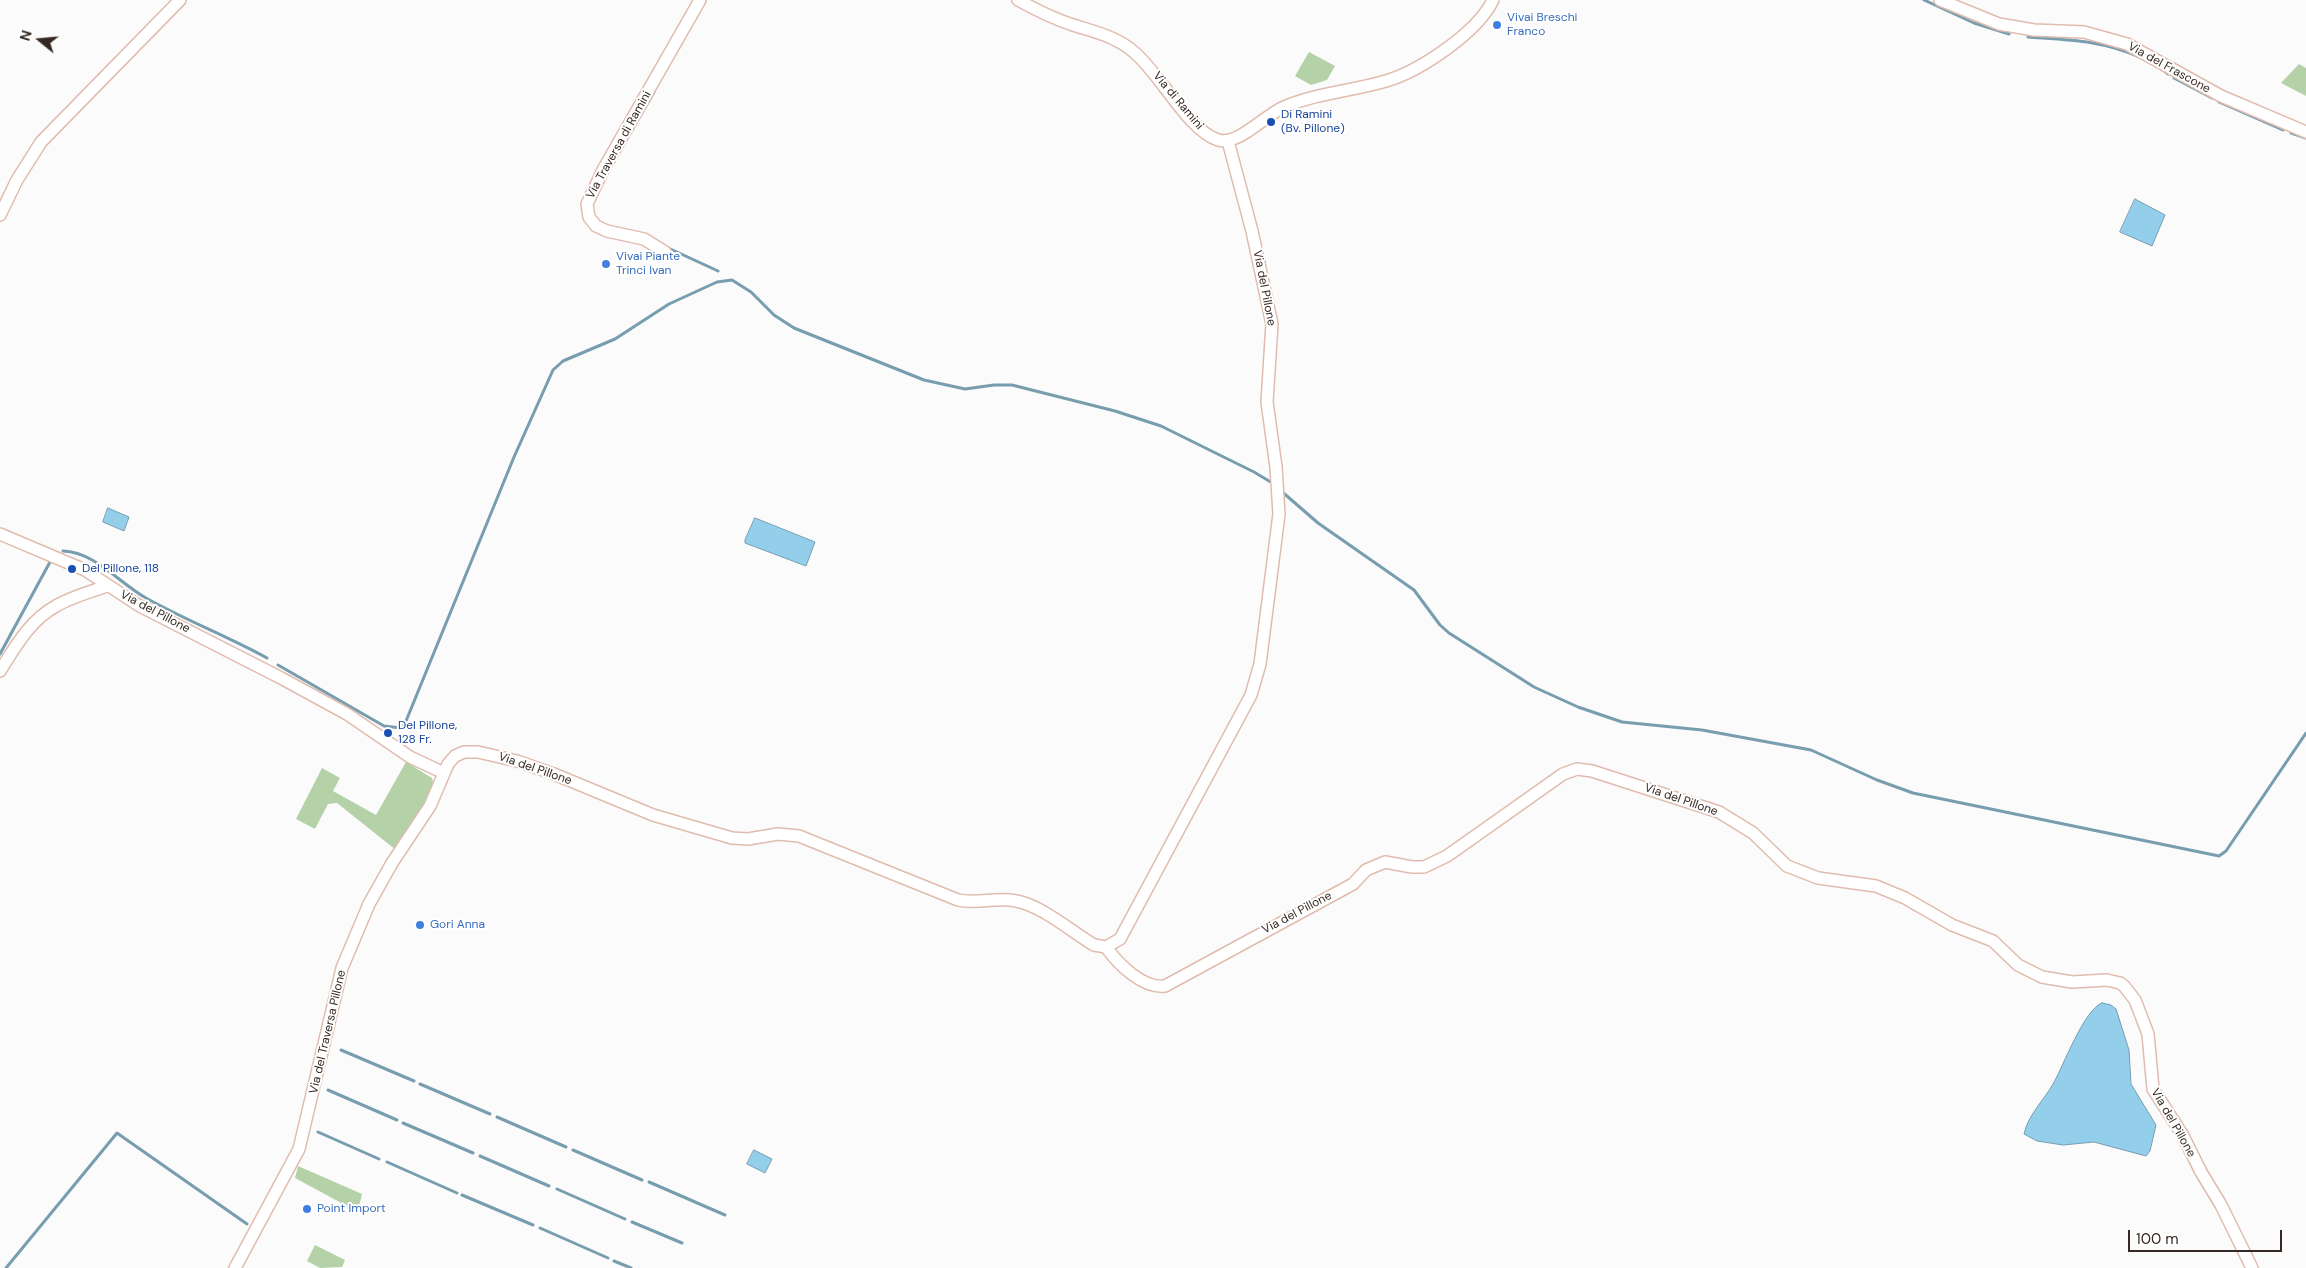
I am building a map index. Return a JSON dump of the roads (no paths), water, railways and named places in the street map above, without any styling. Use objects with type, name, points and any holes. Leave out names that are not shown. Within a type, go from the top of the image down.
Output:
[{"type":"street","points":[[0,215],[24,169],[41,142],[180,0]]},
{"type":"street","name":"Via Traversa di Ramini","points":[[665,252],[641,238],[607,231],[596,226],[589,217],[586,204],[603,170],[700,0]]},
{"type":"street","name":"Via di Ramini","points":[[1018,0],[1048,16],[1101,34],[1127,47],[1147,64],[1199,128],[1214,139],[1228,141]]},
{"type":"street","points":[[1228,141],[1247,132],[1272,114],[1297,102],[1388,80],[1404,73],[1460,39],[1482,19],[1493,0]]},
{"type":"street","name":"Via del Frascone","points":[[1940,0],[1999,24],[2022,28],[2084,32],[2127,44],[2221,96],[2306,132]]},
{"type":"street","name":"Via del Pillone","points":[[0,534],[90,573],[138,605],[309,693],[362,724],[410,757],[444,773],[451,760],[460,754],[472,752],[490,754],[541,768],[640,811],[711,833],[740,839],[778,834],[799,836],[958,900],[969,902],[1009,900],[1024,903],[1094,945],[1106,946],[1116,943],[1126,931],[1251,695],[1257,678],[1262,645],[1274,559],[1279,503],[1267,402],[1272,347],[1271,311],[1228,141]]},
{"type":"street","points":[[0,670],[23,636],[47,612],[64,602],[107,586]]},
{"type":"street","name":"Via del Pillone","points":[[1106,946],[1115,958],[1136,976],[1154,986],[1165,986],[1353,884],[1368,868],[1389,861],[1412,868],[1430,866],[1563,774],[1577,769],[1592,771],[1718,812],[1753,833],[1786,866],[1818,878],[1876,886],[1906,898],[1952,925],[1993,941],[2018,965],[2042,977],[2072,982],[2108,980],[2124,986],[2138,1005],[2148,1034],[2153,1089],[2182,1134],[2201,1172],[2221,1205],[2252,1268]]},
{"type":"street","name":"Via del Traversa Pillone","points":[[235,1268],[299,1149],[342,968],[369,904],[392,863],[430,806],[444,773]]},
{"type":"water","points":[[2135,199],[2165,215],[2152,246],[2120,232]]},
{"type":"water","points":[[108,508],[129,517],[124,531],[103,522]]},
{"type":"water","points":[[755,518],[815,542],[806,566],[745,543]]},
{"type":"water","points":[[2102,1003],[2111,1005],[2116,1009],[2129,1050],[2131,1084],[2156,1125],[2150,1151],[2146,1156],[2094,1142],[2063,1145],[2037,1141],[2024,1134],[2033,1114],[2053,1084],[2081,1027],[2095,1008]]},
{"type":"water","points":[[754,1150],[772,1159],[765,1173],[747,1164]]},
{"type":"waterway","points":[[1924,0],[1974,23],[2009,34]]},
{"type":"waterway","points":[[2028,37],[2098,44],[2140,57]]},
{"type":"waterway","points":[[2161,68],[2168,74]]},
{"type":"waterway","points":[[2174,78],[2212,98]]},
{"type":"waterway","points":[[632,130],[654,92]]},
{"type":"waterway","points":[[2219,102],[2283,130]]},
{"type":"waterway","points":[[2291,133],[2306,138]]},
{"type":"waterway","points":[[666,247],[718,271]]},
{"type":"waterway","points":[[278,665],[384,726],[401,728],[406,721],[514,457],[553,370],[563,361],[615,339],[669,304],[717,282],[732,280],[751,292],[774,315],[794,328],[924,380],[965,389],[994,385],[1012,385],[1115,411],[1161,426],[1254,472],[1274,484]]},
{"type":"waterway","points":[[1280,490],[1318,523],[1414,590],[1440,625],[1449,633],[1534,687],[1578,707],[1622,722],[1702,730],[1811,750],[1877,780],[1913,793],[2219,856],[2226,851],[2306,733]]},
{"type":"waterway","points":[[63,551],[75,553],[96,562],[146,598],[267,658]]},
{"type":"waterway","points":[[0,654],[50,562]]},
{"type":"waterway","points":[[341,1050],[414,1081]]},
{"type":"waterway","points":[[420,1084],[490,1114]]},
{"type":"waterway","points":[[328,1090],[397,1120]]},
{"type":"waterway","points":[[497,1117],[566,1147]]},
{"type":"waterway","points":[[403,1123],[473,1153]]},
{"type":"waterway","points":[[318,1132],[379,1159]]},
{"type":"waterway","points":[[6,1268],[117,1133],[247,1224]]},
{"type":"waterway","points":[[573,1150],[642,1180]]},
{"type":"waterway","points":[[480,1156],[549,1186]]},
{"type":"waterway","points":[[387,1162],[457,1193]]},
{"type":"waterway","points":[[649,1182],[725,1215]]},
{"type":"waterway","points":[[557,1189],[625,1219]]},
{"type":"waterway","points":[[462,1195],[533,1225]]},
{"type":"waterway","points":[[632,1222],[682,1243]]},
{"type":"waterway","points":[[540,1228],[608,1258]]},
{"type":"waterway","points":[[614,1261],[631,1268]]},
{"type":"place","name":"Vivai Breschi Franco","points":[[1497,25]]},
{"type":"place","name":"Di Ramini (Bv. Pillone)","points":[[1271,122]]},
{"type":"place","name":"Vivai Piante Trinci Ivan","points":[[606,264]]},
{"type":"place","name":"Del Pillone, 118","points":[[72,569]]},
{"type":"place","name":"Del Pillone, 128 Fr.","points":[[388,733]]},
{"type":"place","name":"Gori Anna","points":[[420,925]]},
{"type":"place","name":"Point Import","points":[[307,1209]]}]
